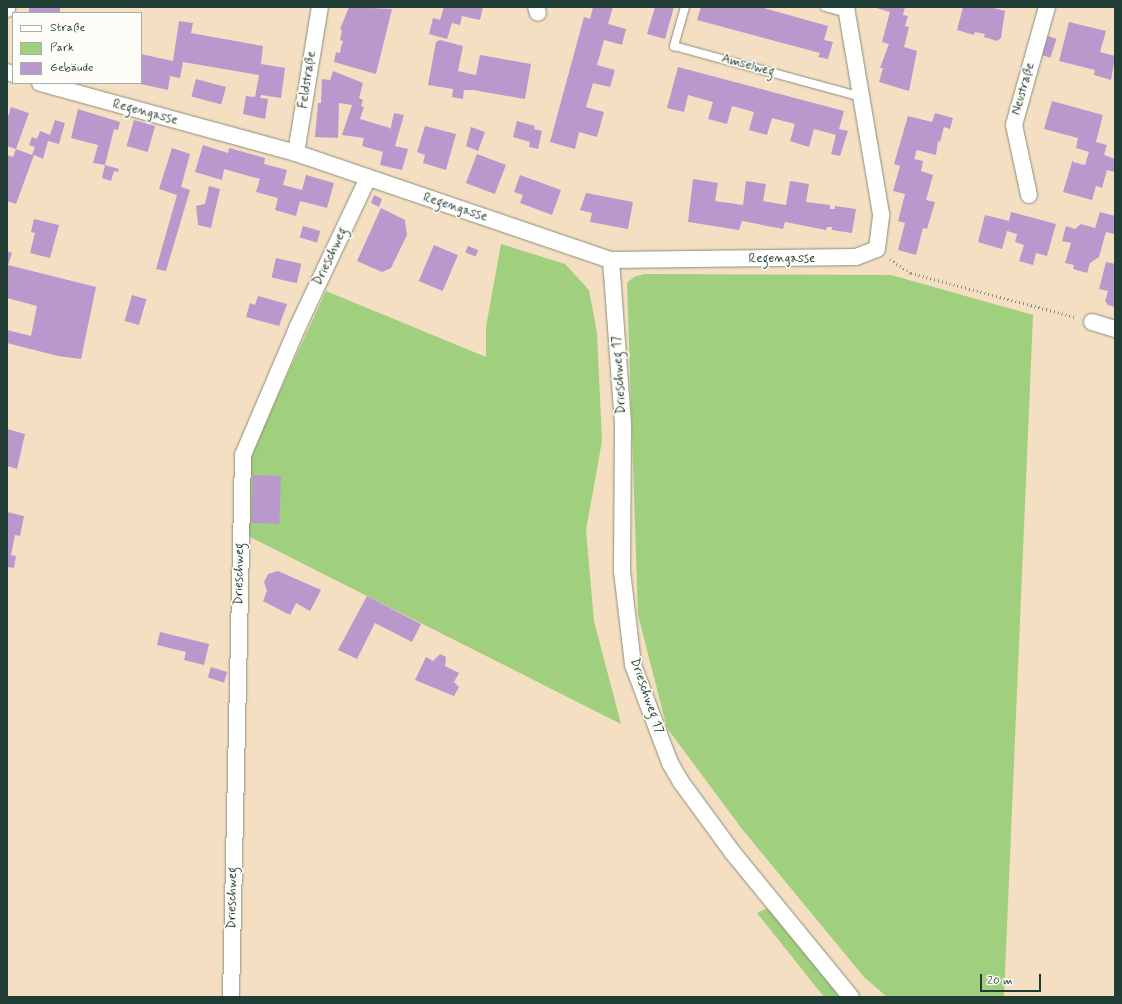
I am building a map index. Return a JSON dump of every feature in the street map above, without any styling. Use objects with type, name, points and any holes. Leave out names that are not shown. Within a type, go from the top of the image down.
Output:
[{"type":"street","name":"Feldstraße","points":[[296,153],[320,7]]},
{"type":"street","name":"Neustraße","points":[[1029,195],[1014,124],[1047,7]]},
{"type":"street","points":[[846,10],[881,214],[878,249]]},
{"type":"street","name":"Regengasse","points":[[44,84],[296,153],[611,260],[832,258],[856,257],[878,249]]},
{"type":"street","name":"Drieschweg","points":[[231,997],[243,455],[298,326],[368,178]]},
{"type":"street","name":"Drieschweg 17","points":[[611,260],[623,425],[622,571],[632,665],[670,763],[681,782],[734,853],[851,997]]},
{"type":"street","points":[[1092,322],[1115,328]]},
{"type":"lane","name":"Amselweg","points":[[685,7],[674,46],[862,97]]},
{"type":"lane","points":[[825,7],[846,10]]},
{"type":"path","points":[[878,249],[911,273],[1092,322]]},
{"type":"green space","points":[[501,244],[565,264],[589,290],[597,333],[602,441],[586,530],[594,621],[621,724],[246,535],[248,460],[326,291],[486,357],[486,327]]},
{"type":"green space","points":[[644,274],[891,275],[1033,315],[1004,997],[887,997],[864,977],[742,829],[667,728],[638,615],[627,283],[634,277]]},
{"type":"green space","points":[[767,908],[798,936],[847,997],[824,997],[757,913]]},
{"type":"building","points":[[29,7],[60,7],[60,12],[29,12]]},
{"type":"building","points":[[349,7],[392,9],[376,74],[334,62],[336,52],[340,53],[343,41],[340,40],[342,30],[340,29]]},
{"type":"building","points":[[444,7],[483,7],[480,20],[462,16],[460,25],[452,23],[447,39],[429,34],[433,18],[440,20]]},
{"type":"building","points":[[593,7],[613,7],[608,24],[626,29],[622,45],[604,40],[597,65],[615,70],[610,87],[593,83],[586,107],[604,112],[597,137],[579,132],[575,149],[550,142],[584,17],[590,19]]},
{"type":"building","points":[[655,7],[674,7],[665,39],[647,34]]},
{"type":"building","points":[[701,7],[760,7],[828,26],[824,40],[833,42],[828,59],[818,57],[820,53],[697,20]]},
{"type":"building","points":[[873,7],[905,7],[903,15],[908,16],[905,26],[909,27],[904,47],[917,51],[909,91],[879,82],[883,68],[880,68],[889,44],[882,42],[890,12]]},
{"type":"building","points":[[963,7],[990,7],[1005,11],[1001,38],[997,41],[984,37],[985,34],[975,32],[974,35],[957,30]]},
{"type":"building","points":[[179,21],[193,23],[191,33],[263,46],[261,64],[285,68],[281,98],[261,95],[260,98],[268,99],[265,119],[243,114],[246,96],[255,97],[259,75],[183,62],[180,78],[170,76],[168,90],[141,84],[142,54],[173,61]]},
{"type":"building","points":[[1069,22],[1106,31],[1100,52],[1115,56],[1111,80],[1094,75],[1095,70],[1059,61]]},
{"type":"building","points":[[1048,36],[1057,39],[1050,58],[1042,55]]},
{"type":"building","points":[[440,40],[463,46],[458,71],[476,75],[480,55],[531,64],[525,99],[473,90],[464,90],[463,99],[452,97],[453,89],[428,85],[436,42]]},
{"type":"building","points":[[678,67],[844,111],[839,129],[848,131],[840,156],[831,154],[836,135],[814,129],[809,147],[790,141],[795,124],[772,118],[767,135],[749,130],[754,112],[732,106],[727,124],[708,119],[713,102],[688,95],[684,112],[667,108]]},
{"type":"building","points":[[333,71],[363,83],[359,98],[363,100],[361,106],[364,107],[360,119],[390,128],[390,131],[394,113],[404,115],[395,146],[408,149],[402,170],[380,165],[383,152],[362,146],[364,138],[342,135],[352,105],[339,103],[338,138],[315,137],[318,103],[321,103],[322,79],[330,80]]},
{"type":"building","points":[[196,79],[226,87],[221,104],[191,96]]},
{"type":"building","points":[[1052,101],[1103,115],[1096,142],[1107,145],[1104,155],[1115,159],[1115,172],[1107,170],[1102,188],[1096,186],[1092,200],[1063,192],[1073,159],[1073,162],[1085,165],[1089,152],[1076,148],[1078,138],[1044,129]]},
{"type":"building","points":[[11,107],[29,113],[16,149],[7,146],[7,120]]},
{"type":"building","points":[[78,109],[120,122],[118,130],[114,129],[105,165],[93,163],[98,145],[71,138]]},
{"type":"building","points":[[935,113],[953,118],[950,129],[944,127],[940,142],[938,141],[936,155],[917,150],[914,159],[923,161],[921,171],[933,175],[926,200],[935,202],[927,229],[923,228],[916,255],[898,250],[905,223],[898,221],[905,194],[893,191],[900,166],[894,164],[908,116],[932,122]]},
{"type":"building","points":[[55,120],[65,123],[59,144],[48,141],[43,159],[34,155],[16,204],[7,201],[7,155],[13,157],[16,149],[32,155],[35,147],[29,145],[32,137],[37,139],[40,131],[50,135]]},
{"type":"building","points":[[134,120],[155,126],[148,152],[127,146]]},
{"type":"building","points":[[517,121],[535,126],[534,129],[542,131],[538,149],[529,147],[530,142],[513,137]]},
{"type":"building","points":[[425,126],[456,134],[446,170],[423,163],[425,155],[417,152]]},
{"type":"building","points":[[471,127],[485,132],[478,151],[466,146]]},
{"type":"building","points":[[203,145],[228,153],[229,148],[265,158],[264,164],[287,170],[283,185],[302,190],[306,175],[334,183],[327,208],[300,201],[296,216],[275,210],[278,198],[256,192],[260,179],[224,169],[222,180],[195,172]]},
{"type":"building","points":[[172,148],[190,154],[181,187],[190,190],[166,271],[156,269],[177,195],[159,189]]},
{"type":"building","points":[[477,154],[506,165],[495,194],[466,183]]},
{"type":"building","points":[[105,165],[119,169],[118,172],[114,171],[111,181],[102,178]]},
{"type":"building","points":[[520,175],[561,190],[552,215],[520,203],[523,195],[514,192]]},
{"type":"building","points":[[693,179],[718,183],[715,201],[743,205],[746,181],[766,184],[763,201],[786,205],[790,181],[809,184],[806,202],[830,205],[830,209],[835,209],[835,206],[856,209],[852,233],[832,230],[832,227],[827,227],[826,230],[785,222],[783,229],[742,221],[739,230],[688,222]]},
{"type":"building","points":[[209,186],[220,189],[211,228],[198,225],[196,206],[205,204]]},
{"type":"building","points":[[586,193],[633,202],[628,229],[590,222],[592,213],[580,210]]},
{"type":"building","points":[[374,195],[382,199],[379,207],[371,203]]},
{"type":"building","points":[[381,208],[405,220],[407,235],[391,268],[382,272],[357,261]]},
{"type":"building","points":[[1011,212],[1056,224],[1047,256],[1036,253],[1033,265],[1019,261],[1024,245],[1015,242],[1017,234],[1007,231],[1002,249],[978,242],[985,215],[1009,221]]},
{"type":"building","points":[[1100,212],[1115,216],[1114,234],[1106,232],[1099,257],[1090,263],[1087,273],[1073,269],[1074,265],[1065,263],[1071,243],[1062,241],[1066,226],[1075,229],[1081,224],[1095,228]]},
{"type":"building","points":[[34,219],[59,225],[50,258],[30,253],[35,233],[31,232]]},
{"type":"building","points":[[303,226],[320,231],[317,242],[300,238]]},
{"type":"building","points":[[434,245],[458,255],[443,291],[419,281]]},
{"type":"building","points":[[468,246],[478,250],[476,257],[465,252]]},
{"type":"building","points":[[7,251],[12,253],[8,265],[96,287],[81,359],[58,356],[7,343],[7,330],[31,336],[37,306],[7,298]]},
{"type":"building","points":[[276,258],[301,264],[297,283],[272,277]]},
{"type":"building","points":[[1106,262],[1115,264],[1115,307],[1108,305],[1105,301],[1108,291],[1099,289]]},
{"type":"building","points":[[132,295],[146,299],[139,325],[125,321]]},
{"type":"building","points":[[258,296],[287,304],[279,326],[246,317],[250,303],[255,305]]},
{"type":"building","points":[[7,429],[25,434],[17,469],[7,466]]},
{"type":"building","points":[[253,475],[281,476],[279,524],[251,523]]},
{"type":"building","points":[[7,512],[24,516],[20,536],[15,535],[11,555],[16,556],[14,568],[7,567]]},
{"type":"building","points":[[278,571],[321,590],[310,611],[296,603],[290,615],[263,601],[267,591],[264,582],[268,574]]},
{"type":"building","points":[[367,596],[421,624],[412,642],[375,623],[357,659],[338,650]]},
{"type":"building","points":[[160,632],[209,644],[204,665],[184,660],[186,652],[157,645]]},
{"type":"building","points":[[440,654],[446,657],[445,666],[459,673],[454,682],[459,687],[454,696],[415,680],[426,657],[433,661]]},
{"type":"building","points":[[211,667],[227,672],[224,682],[208,678]]}]
